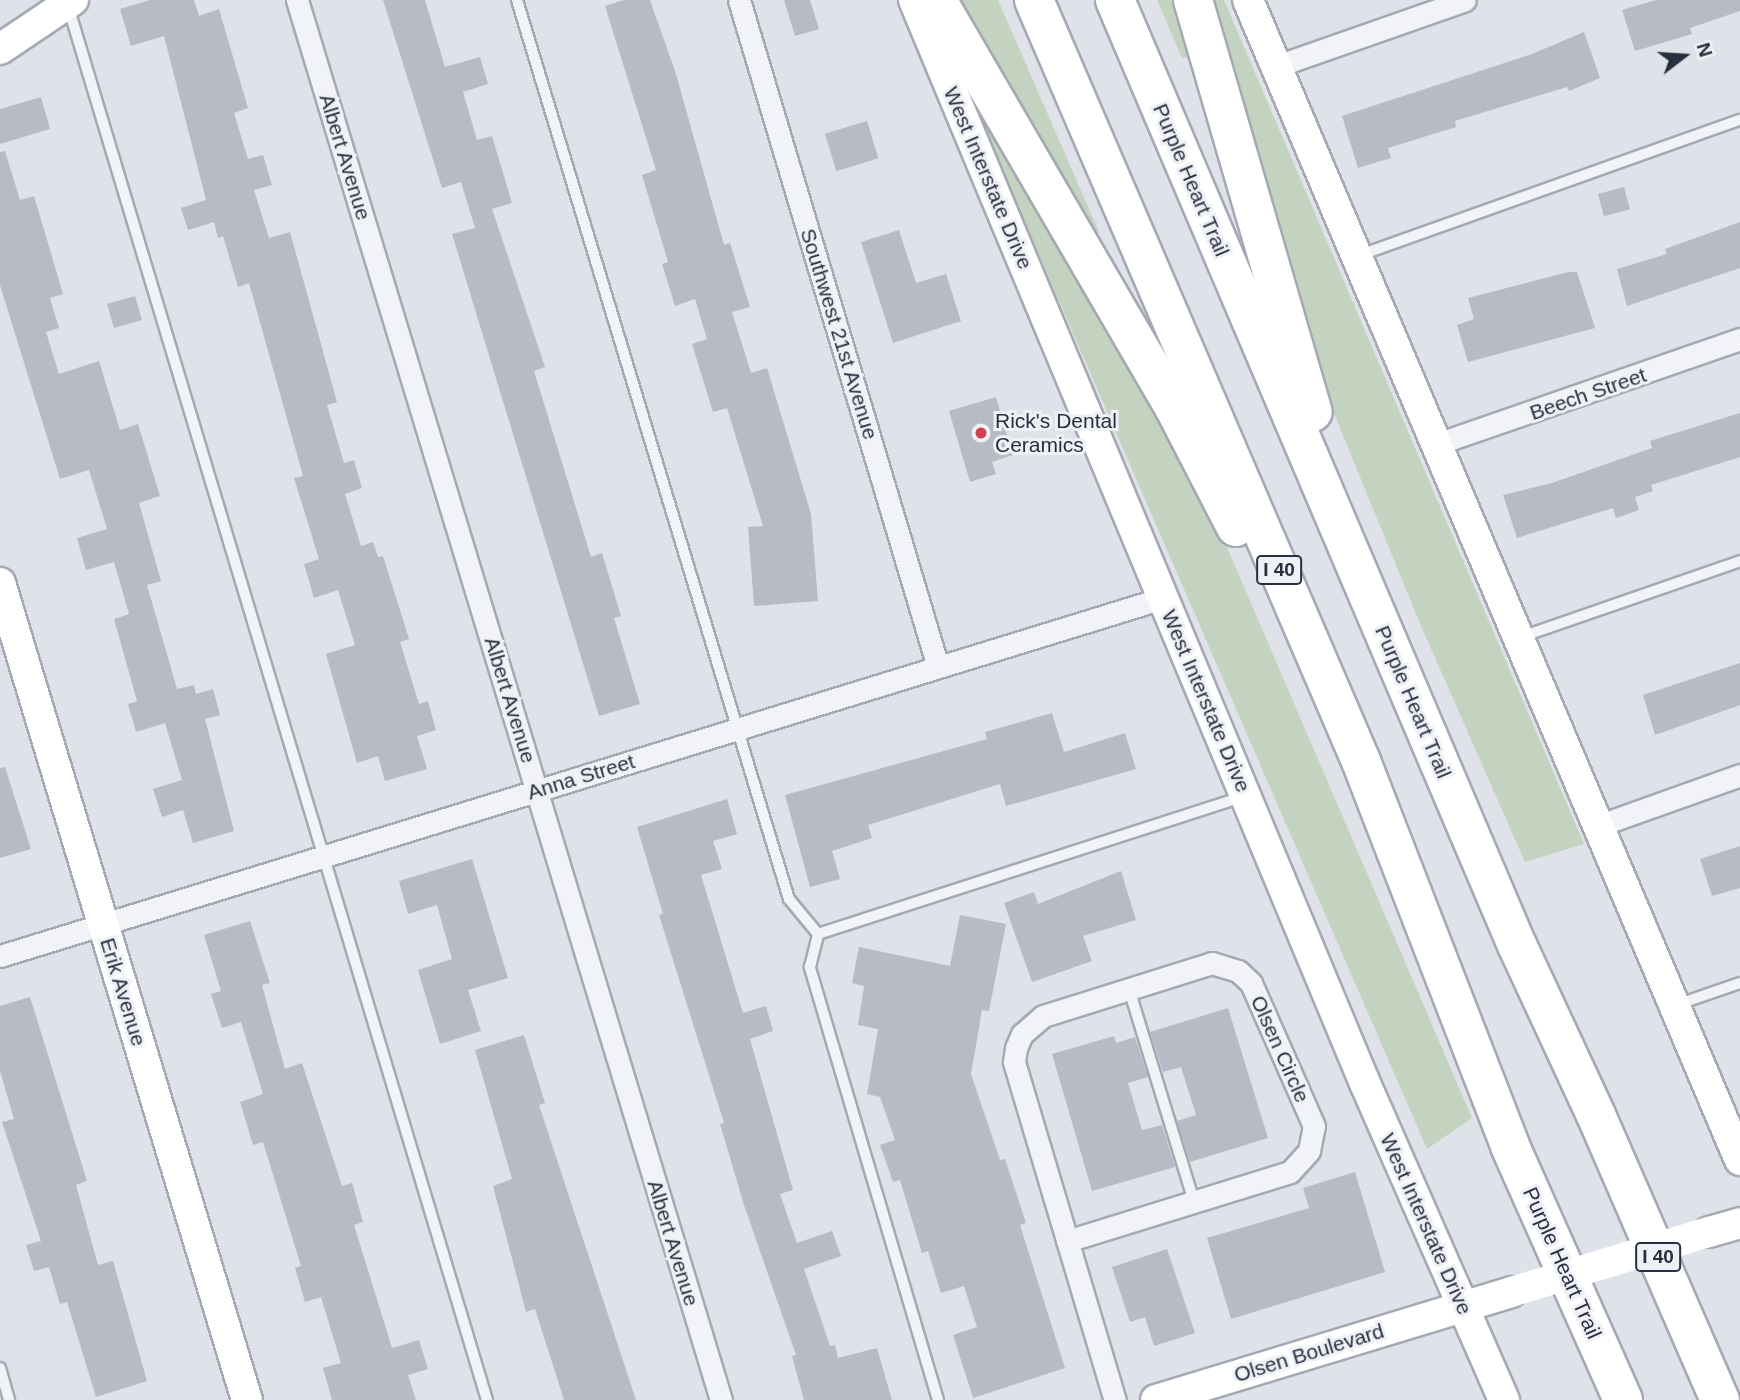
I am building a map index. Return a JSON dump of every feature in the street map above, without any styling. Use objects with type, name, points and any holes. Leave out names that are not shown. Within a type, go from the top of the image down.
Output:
[{"type":"highway","points":[[937,0],[1174,407],[1361,761]]},
{"type":"highway","name":"Purple Heart Trail","points":[[1034,0],[1361,761],[1510,1146],[1623,1400]]},
{"type":"highway","name":"Purple Heart Trail","points":[[1115,0],[1517,945],[1596,1115],[1720,1400]]},
{"type":"highway","points":[[1193,0],[1366,592]]},
{"type":"main road","name":"West Interstate Drive","points":[[914,0],[1245,796],[1504,1400]]},
{"type":"main road","points":[[1248,0],[1354,257],[1740,1160]]},
{"type":"main road","points":[[0,49],[69,1]]},
{"type":"main road","name":"Erik Avenue","points":[[0,583],[247,1400]]},
{"type":"main road","name":"Olsen Boulevard","points":[[1156,1400],[1740,1223]]},
{"type":"street","name":"Albert Avenue","points":[[297,0],[721,1400]]},
{"type":"street","name":"Southwest 21st Avenue","points":[[739,0],[938,667]]},
{"type":"street","points":[[1274,67],[1465,0]]},
{"type":"street","name":"Beech Street","points":[[1434,445],[1740,339]]},
{"type":"street","name":"Anna Street","points":[[0,956],[1163,597]]},
{"type":"street","points":[[1598,826],[1740,775]]},
{"type":"street","name":"Olsen Circle","points":[[1067,1241],[1290,1172],[1309,1151],[1314,1126],[1251,983],[1238,971],[1212,963],[1043,1016],[1022,1034],[1016,1048],[1014,1062],[1067,1241],[1115,1400]]},
{"type":"lane","points":[[517,0],[789,899],[818,934]]},
{"type":"lane","points":[[69,1],[321,857],[487,1400]]},
{"type":"lane","points":[[1354,257],[1740,120]]},
{"type":"lane","points":[[1517,638],[1740,561]]},
{"type":"lane","points":[[818,934],[1245,796]]},
{"type":"lane","points":[[818,934],[810,967],[938,1400]]},
{"type":"lane","points":[[1673,1006],[1740,983]]},
{"type":"lane","points":[[1129,989],[1194,1202]]},
{"type":"lane","points":[[0,1368],[9,1400]]},
{"type":"green space","points":[[951,0],[998,0],[1099,232],[1086,234]]},
{"type":"green space","points":[[1157,0],[1179,0],[1195,56],[1182,58]]},
{"type":"green space","points":[[1203,0],[1224,0],[1584,844],[1525,862],[1421,626],[1299,328]]},
{"type":"green space","points":[[992,112],[1190,461],[1472,1118],[1427,1149],[980,119]]},
{"type":"building","points":[[150,0],[194,0],[199,16],[219,9],[248,108],[234,113],[248,159],[263,155],[272,185],[254,190],[269,238],[290,232],[337,402],[327,405],[344,463],[354,460],[362,488],[345,494],[361,546],[373,542],[378,557],[383,556],[409,639],[400,642],[419,704],[428,701],[436,730],[417,736],[427,769],[385,781],[378,756],[357,763],[326,654],[355,645],[338,590],[314,598],[304,564],[319,559],[294,478],[303,476],[249,283],[238,287],[223,236],[218,238],[214,222],[188,230],[181,208],[206,200],[164,36],[131,46],[120,9]]},
{"type":"building","points":[[383,0],[425,0],[445,67],[480,57],[488,84],[463,92],[477,140],[492,136],[512,203],[492,209],[545,367],[534,371],[591,557],[602,553],[621,616],[614,618],[640,704],[599,716],[452,234],[475,228],[461,182],[442,188]]},
{"type":"building","points":[[624,0],[650,0],[676,74],[724,245],[730,243],[750,307],[732,312],[751,373],[767,368],[811,514],[818,601],[754,606],[748,527],[763,526],[727,408],[713,412],[692,344],[707,339],[695,299],[675,306],[662,264],[668,262],[642,175],[656,170],[605,6]]},
{"type":"building","points":[[784,0],[810,0],[819,29],[795,36]]},
{"type":"building","points":[[1656,0],[1740,0],[1740,11],[1690,28],[1692,34],[1635,51],[1622,10]]},
{"type":"building","points":[[1584,32],[1600,78],[1569,91],[1567,87],[1455,121],[1456,127],[1388,148],[1391,158],[1358,168],[1342,116],[1532,54]]},
{"type":"building","points":[[41,97],[50,129],[0,144],[0,109]]},
{"type":"building","points":[[867,121],[878,158],[836,171],[825,134]]},
{"type":"building","points":[[5,151],[20,200],[34,196],[63,294],[50,298],[59,328],[46,332],[59,374],[99,361],[120,430],[138,424],[160,496],[139,503],[161,581],[147,585],[177,689],[194,685],[196,694],[213,689],[220,715],[205,719],[234,831],[193,843],[183,810],[162,817],[153,789],[182,780],[165,723],[136,732],[128,704],[137,701],[114,619],[129,614],[114,562],[86,570],[77,538],[107,529],[89,470],[60,479],[0,285],[0,152]]},
{"type":"building","points":[[1624,187],[1630,209],[1604,216],[1598,194]]},
{"type":"building","points":[[1740,222],[1740,268],[1627,306],[1617,269],[1667,254],[1665,249]]},
{"type":"building","points":[[899,230],[916,283],[946,274],[961,321],[893,343],[861,242]]},
{"type":"building","points":[[1577,272],[1595,328],[1468,362],[1457,325],[1474,319],[1468,298]]},
{"type":"building","points":[[135,296],[142,320],[114,328],[107,304]]},
{"type":"building","name":"Rick's Dental Ceramics","points":[[996,397],[1013,455],[992,462],[996,474],[970,482],[949,411]]},
{"type":"building","points":[[1740,413],[1740,457],[1651,485],[1653,491],[1635,497],[1639,510],[1616,518],[1613,508],[1517,538],[1503,495],[1552,483],[1652,448],[1650,441]]},
{"type":"building","points":[[1740,663],[1740,705],[1655,735],[1643,695]]},
{"type":"building","points":[[1052,713],[1064,752],[1125,733],[1136,769],[1006,806],[1000,784],[868,825],[872,838],[832,851],[840,879],[810,887],[785,795],[987,739],[985,732]]},
{"type":"building","points":[[5,767],[31,849],[0,858],[0,768]]},
{"type":"building","points":[[727,799],[737,834],[713,841],[722,869],[701,875],[743,1013],[766,1006],[773,1031],[750,1039],[793,1190],[780,1194],[797,1243],[832,1231],[841,1256],[804,1269],[830,1346],[835,1345],[838,1358],[877,1348],[892,1400],[804,1400],[792,1356],[796,1355],[744,1205],[720,1124],[724,1123],[659,915],[663,914],[637,827]]},
{"type":"building","points":[[1740,846],[1740,888],[1712,896],[1700,859]]},
{"type":"building","points":[[472,859],[508,978],[468,990],[481,1031],[440,1044],[418,970],[452,959],[437,905],[408,914],[399,881]]},
{"type":"building","points":[[1121,871],[1136,920],[1083,936],[1092,961],[1032,982],[1004,903],[1034,892],[1038,904]]},
{"type":"building","points":[[960,915],[1006,924],[989,1011],[982,1010],[971,1074],[1000,1160],[1005,1159],[1026,1223],[1020,1225],[1065,1368],[973,1398],[953,1335],[977,1327],[964,1286],[941,1293],[928,1251],[922,1253],[900,1180],[893,1182],[880,1145],[895,1140],[880,1097],[867,1094],[878,1029],[858,1025],[864,986],[852,983],[859,947],[950,966]]},
{"type":"building","points":[[250,921],[270,983],[262,985],[285,1069],[302,1063],[342,1186],[352,1183],[363,1222],[354,1225],[392,1348],[419,1340],[428,1369],[408,1375],[416,1400],[332,1400],[323,1368],[341,1363],[321,1297],[305,1302],[295,1268],[301,1266],[263,1142],[253,1145],[240,1102],[263,1094],[241,1022],[222,1028],[211,994],[221,991],[204,935]]},
{"type":"building","points":[[30,997],[87,1181],[76,1185],[98,1265],[113,1261],[147,1381],[96,1397],[67,1302],[60,1304],[49,1267],[34,1271],[26,1245],[41,1241],[2,1122],[14,1119],[0,1071],[0,1006]]},
{"type":"building","points":[[1228,1008],[1268,1138],[1190,1162],[1177,1121],[1196,1115],[1181,1067],[1163,1072],[1150,1032]]},
{"type":"building","points":[[524,1035],[545,1103],[539,1105],[636,1400],[564,1400],[535,1309],[526,1312],[493,1186],[512,1179],[475,1050]]},
{"type":"building","points":[[1114,1036],[1116,1043],[1135,1037],[1148,1077],[1128,1083],[1142,1130],[1162,1125],[1175,1167],[1092,1191],[1052,1054]]},
{"type":"building","points":[[1355,1172],[1385,1272],[1231,1319],[1207,1238],[1309,1208],[1303,1188]]},
{"type":"building","points":[[1167,1249],[1195,1333],[1154,1346],[1145,1317],[1130,1322],[1112,1267]]},
{"type":"place","name":"Rick's Dental Ceramics","points":[[981,433]]}]
